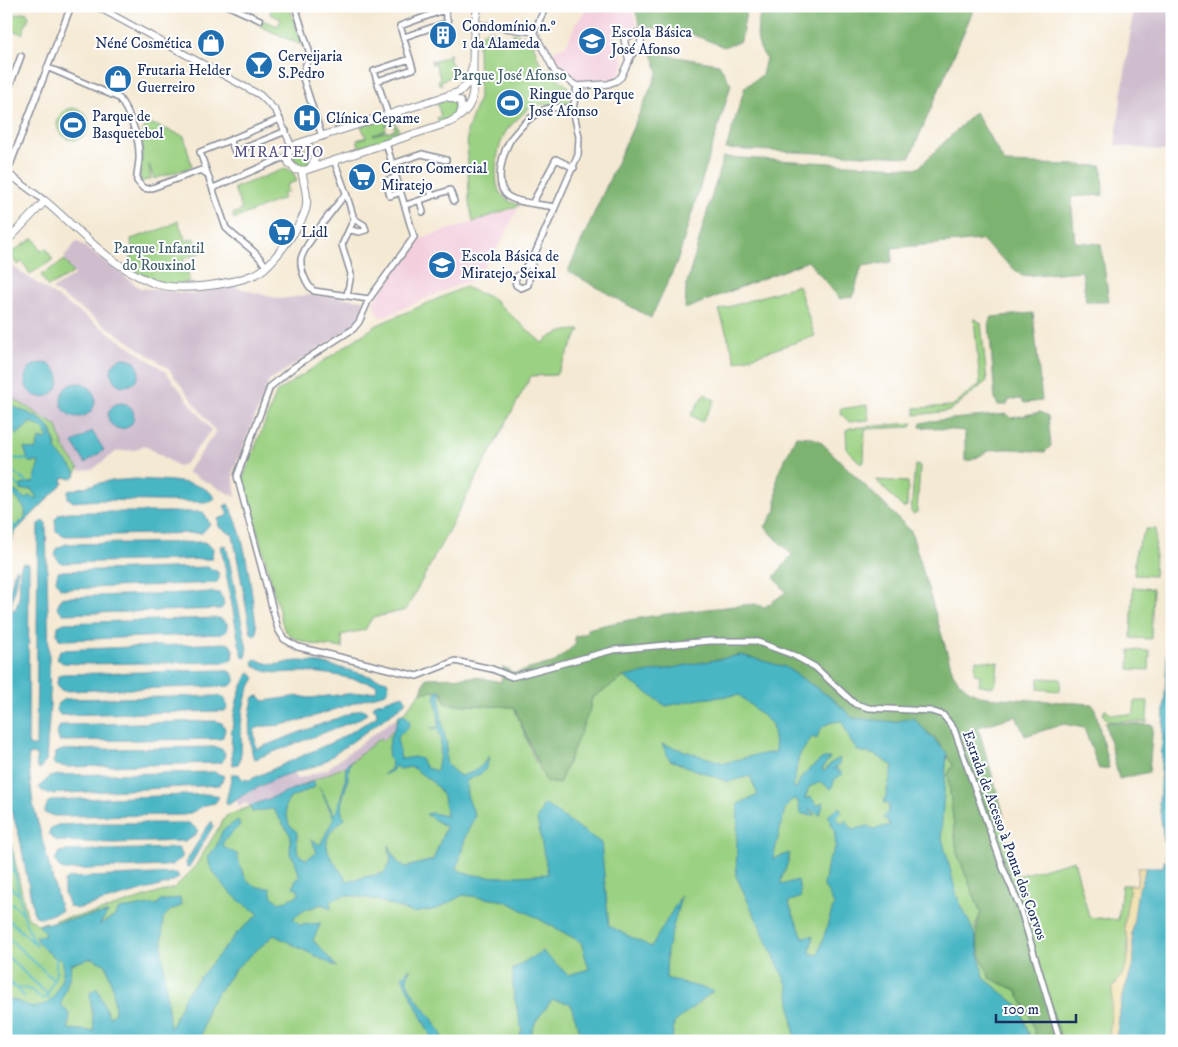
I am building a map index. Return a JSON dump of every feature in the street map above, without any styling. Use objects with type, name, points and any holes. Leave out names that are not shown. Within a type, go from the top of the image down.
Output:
[{"type":"main road","points":[[472,68],[474,93],[472,100],[464,114],[457,119],[306,169],[293,168],[288,160],[288,153],[292,147],[447,97],[464,89],[469,82],[472,68],[478,6]]},
{"type":"main road","points":[[447,97],[457,99],[462,105],[461,113],[457,119]]},
{"type":"main road","points":[[303,144],[310,147],[314,154],[314,162],[306,169]]},
{"type":"main road","points":[[6,242],[45,201],[112,260],[131,273],[153,283],[182,287],[206,285],[256,274],[266,266],[303,217],[307,202],[306,169]]},
{"type":"street","points":[[45,201],[7,173],[49,68],[71,6]]},
{"type":"street","points":[[96,6],[252,90],[270,104],[280,119],[292,147]]},
{"type":"street","points":[[229,6],[260,20]]},
{"type":"street","points":[[295,6],[310,54],[302,75],[322,136]]},
{"type":"street","points":[[546,6],[534,32],[543,53],[555,72],[577,86],[608,84],[616,81],[621,78],[628,61],[640,45],[642,37],[636,33],[624,40],[628,61]]},
{"type":"street","points":[[377,81],[413,69],[400,26],[443,8],[448,22],[404,37]]},
{"type":"street","points":[[475,24],[534,32]]},
{"type":"street","points":[[6,96],[21,56]]},
{"type":"street","points":[[388,116],[374,71],[410,59]]},
{"type":"street","points":[[49,68],[119,98],[125,107],[135,135],[139,154],[137,181],[143,188],[149,190],[201,170],[207,174]]},
{"type":"street","points":[[533,258],[515,278],[516,285],[521,288],[528,285],[533,258],[574,168],[578,155],[579,137],[572,110],[577,86]]},
{"type":"street","points":[[555,207],[510,197],[503,190],[500,180],[505,150],[512,137],[535,115],[547,109],[572,110]]},
{"type":"street","points":[[266,266],[256,251],[226,228],[200,152],[280,119]]},
{"type":"street","points":[[230,140],[234,152],[286,131]]},
{"type":"street","points":[[386,143],[406,205],[450,190],[454,201]]},
{"type":"street","points":[[392,164],[422,154],[446,160]]},
{"type":"street","points":[[213,188],[282,158],[288,160]]},
{"type":"street","points":[[533,202],[556,158],[574,168]]},
{"type":"street","points":[[334,160],[354,219],[351,230],[342,245],[351,274],[347,296]]},
{"type":"street","points":[[396,177],[386,180],[390,196],[401,192]]},
{"type":"street","points":[[429,186],[432,196]]},
{"type":"street","points":[[346,193],[307,247],[301,259],[308,287],[314,291],[369,299]]},
{"type":"street","points":[[420,201],[423,212]]},
{"type":"street","name":"Estrada de Acesso à Ponta dos Corvos","points":[[406,205],[414,237],[369,299],[359,322],[353,329],[294,367],[270,388],[237,476],[278,629],[284,639],[298,647],[417,676],[455,661],[492,669],[512,677],[613,650],[710,641],[756,641],[793,655],[815,667],[826,675],[849,699],[861,706],[931,711],[943,715],[954,729],[1020,907],[1060,1041]]},
{"type":"street","points":[[351,230],[359,232],[366,230],[364,225],[354,219]]},
{"type":"shaded area","name":"Escola Básica José Afonso","points":[[590,6],[630,6],[637,25],[613,36],[624,61],[618,78],[580,82],[557,68],[551,59],[555,55],[553,51],[566,46],[576,23]]},
{"type":"shaded area","points":[[1134,6],[1172,6],[1172,152],[1115,145]]},
{"type":"shaded area","name":"Escola Básica de Miratejo, Seixal","points":[[519,207],[494,255],[488,257],[481,274],[473,273],[469,283],[465,282],[380,318],[373,303],[416,240]]},
{"type":"shaded area","points":[[77,241],[140,288],[195,294],[232,286],[279,299],[310,295],[364,300],[361,314],[353,326],[269,381],[233,472],[236,497],[187,472],[216,432],[168,368],[52,289],[75,275],[64,257]]},
{"type":"shaded area","points":[[6,262],[165,371],[211,430],[185,464],[178,466],[144,445],[135,450],[117,451],[93,469],[81,471],[64,448],[57,426],[6,394]]},
{"type":"shaded area","points":[[394,719],[397,721],[389,736],[382,741],[380,739],[346,766],[275,797],[250,806],[245,803],[239,806],[236,800],[279,777],[294,771],[297,779],[327,769]]},
{"type":"green space","points":[[264,6],[289,6],[303,46],[260,26],[263,20],[278,26],[281,19],[270,14],[271,10]]},
{"type":"green space","points":[[634,6],[747,6],[741,41],[724,47],[689,33],[640,26]]},
{"type":"green space","points":[[762,6],[975,6],[910,157],[726,149],[745,87],[762,75],[766,58],[759,45],[757,33]]},
{"type":"green space","points":[[26,12],[29,17],[22,34],[6,28],[6,17]]},
{"type":"green space","name":"Parque José Afonso","points":[[487,30],[493,30],[495,35],[513,37],[513,33],[531,37],[537,57],[541,63],[568,87],[572,98],[568,104],[531,105],[507,130],[498,152],[496,179],[500,193],[504,198],[520,205],[473,222],[469,201],[467,131],[479,98],[478,44],[482,33]]},
{"type":"green space","points":[[448,53],[451,55],[449,58],[458,74],[461,73],[462,75],[459,78],[456,75],[441,81],[442,85],[438,82],[440,78],[435,62],[432,65],[431,59],[433,62],[448,56]]},
{"type":"green space","points":[[652,53],[719,64],[731,85],[677,262],[651,318],[568,271],[658,72]]},
{"type":"green space","points":[[454,100],[460,106],[459,115],[440,123],[437,118],[441,116],[437,103]]},
{"type":"green space","name":"Parque de Basquetebol","points":[[73,108],[85,112],[89,124],[85,136],[73,140],[61,136],[57,124],[61,112]]},
{"type":"green space","points":[[975,112],[1005,163],[1102,166],[1103,195],[1071,197],[1075,242],[1101,244],[1109,302],[1086,302],[1082,271],[1022,276],[981,240],[892,248],[892,262],[862,266],[853,296],[840,299],[808,261],[685,309],[686,286],[723,157],[918,168]]},
{"type":"green space","points":[[394,116],[396,123],[385,125],[386,130],[373,135],[395,130],[394,126],[397,125],[400,136],[360,148],[357,140],[366,137],[361,126]]},
{"type":"green space","points":[[147,122],[184,136],[192,167],[154,179],[149,165],[151,179],[140,182],[141,135]]},
{"type":"green space","points":[[301,147],[308,150],[311,157],[308,164],[301,167],[294,164],[291,157],[294,150]]},
{"type":"green space","points":[[287,168],[294,174],[297,181],[286,185],[288,192],[282,194],[284,198],[234,219],[233,214],[242,210],[234,188]]},
{"type":"green space","name":"Parque Infantil do Rouxinol","points":[[178,221],[186,241],[195,238],[201,253],[183,259],[189,277],[188,282],[165,284],[150,280],[129,270],[132,251],[131,239],[167,227]]},
{"type":"green space","points":[[34,238],[41,251],[46,248],[53,260],[30,274],[23,262],[17,265],[10,253]]},
{"type":"green space","points":[[65,260],[73,273],[48,287],[41,275]]},
{"type":"green space","points":[[798,285],[815,336],[736,362],[719,310]]},
{"type":"green space","points":[[465,287],[492,298],[542,343],[560,333],[580,330],[556,375],[531,376],[406,610],[372,618],[365,630],[341,635],[343,648],[311,644],[296,639],[284,629],[243,478],[277,392],[377,325]]},
{"type":"green space","points":[[1033,313],[1042,401],[1024,403],[1021,399],[1009,400],[1007,405],[998,405],[995,399],[989,322],[992,317]]},
{"type":"green space","points":[[974,318],[981,323],[987,381],[950,411],[915,415],[915,408],[952,406],[980,384]]},
{"type":"green space","points":[[6,394],[57,426],[64,448],[79,469],[71,479],[65,477],[62,479],[63,483],[14,533],[6,566],[6,410],[41,424],[49,436],[47,442],[56,446],[52,431],[44,422],[9,405],[10,398]]},
{"type":"green space","points":[[704,394],[715,400],[702,422],[691,415]]},
{"type":"green space","points":[[867,405],[869,420],[849,422],[841,414],[840,409]]},
{"type":"green space","points":[[1040,412],[1048,416],[1051,446],[1045,452],[999,449],[965,461],[965,431],[920,427],[921,423],[930,421],[1007,414],[1011,418]]},
{"type":"green space","points":[[913,423],[911,427],[865,429],[864,462],[861,464],[847,449],[846,430],[850,428]]},
{"type":"green space","points":[[796,436],[811,437],[821,442],[911,531],[953,673],[963,685],[970,691],[985,697],[1092,704],[1095,709],[1109,768],[1099,769],[1084,728],[1064,724],[1025,736],[1016,716],[978,727],[1004,816],[992,822],[1062,1041],[1037,1041],[1030,1016],[1016,990],[990,978],[978,946],[977,930],[981,913],[957,853],[948,774],[953,765],[935,738],[912,720],[886,722],[853,718],[833,699],[785,667],[624,677],[592,698],[589,712],[559,784],[546,782],[514,707],[446,704],[442,691],[421,692],[426,678],[477,677],[501,682],[503,667],[515,673],[555,662],[576,644],[574,637],[587,633],[587,629],[628,620],[691,611],[754,604],[765,607],[786,592],[774,577],[792,555],[765,527],[776,510],[777,476]]},
{"type":"green space","points":[[915,465],[920,466],[917,512],[913,514],[911,512]]},
{"type":"green space","points":[[876,480],[908,482],[907,506],[903,508]]},
{"type":"green space","points":[[1146,529],[1156,529],[1154,576],[1134,575],[1136,550]]},
{"type":"green space","points":[[1133,587],[1153,589],[1151,639],[1131,638]]},
{"type":"green space","points":[[1130,650],[1150,651],[1149,670],[1129,669]]},
{"type":"green space","points":[[741,655],[920,726],[935,738],[953,765],[948,774],[957,853],[981,913],[975,926],[990,978],[1016,990],[1030,1016],[1037,1041],[166,1041],[164,1007],[54,920],[94,913],[174,888],[194,868],[226,816],[346,766],[380,738],[382,741],[388,736],[395,727],[397,717],[403,714],[421,692],[442,691],[446,704],[514,707],[536,763],[589,712],[592,698],[624,677]]},
{"type":"green space","points":[[976,660],[998,662],[996,683],[992,687],[979,685],[980,675],[974,674]]},
{"type":"green space","points":[[1039,678],[1061,679],[1060,691],[1038,689]]},
{"type":"green space","points":[[1135,701],[1148,701],[1147,722],[1108,721],[1103,715],[1105,709],[1109,714],[1132,715]]},
{"type":"green space","points":[[1105,722],[1153,725],[1149,772],[1119,779]]},
{"type":"green space","points":[[1000,818],[1017,876],[1074,860],[1089,917],[1118,920],[1122,885],[1130,885],[1124,927],[1128,939],[1128,960],[1122,975],[1113,987],[1109,1041],[1062,1041],[992,821]]},
{"type":"green space","points":[[6,820],[27,916],[38,925],[45,922],[99,952],[157,1027],[6,1041]]},
{"type":"sand","points":[[1138,867],[1146,867],[1132,933],[1134,963],[1122,997],[1116,1041],[1109,1041],[1113,987],[1122,975],[1128,960],[1128,939],[1124,927],[1130,885],[1137,885]]},
{"type":"water","points":[[125,358],[135,362],[139,372],[135,382],[125,386],[115,382],[111,372],[115,362]]},
{"type":"water","points":[[42,363],[49,364],[54,368],[58,373],[58,387],[54,392],[49,396],[42,397],[35,396],[30,392],[26,387],[25,380],[26,373],[30,368],[35,364]]},
{"type":"water","points":[[78,383],[85,384],[90,388],[94,393],[94,407],[90,412],[85,416],[78,417],[71,416],[66,412],[62,407],[61,400],[62,393],[66,388],[71,384]]},
{"type":"water","points":[[6,395],[10,398],[10,405],[45,423],[53,436],[58,453],[72,467],[76,475],[71,479],[65,477],[62,479],[63,483],[14,533],[12,530],[25,517],[25,509],[14,495],[9,496],[10,491],[14,490],[25,499],[28,496],[38,499],[31,489],[21,490],[21,485],[34,482],[39,462],[29,462],[24,448],[35,450],[40,438],[46,440],[48,437],[44,429],[31,422],[17,435],[6,417]]},
{"type":"water","points":[[121,403],[130,407],[134,416],[130,425],[121,429],[112,425],[108,416],[112,407]]},
{"type":"water","points":[[92,431],[104,450],[85,463],[73,443]]},
{"type":"water","points":[[136,479],[190,484],[201,487],[215,498],[210,502],[99,500],[73,502],[68,498],[68,491],[108,481]]},
{"type":"water","points":[[228,504],[239,530],[247,562],[257,633],[254,635],[251,633],[233,535],[219,527],[218,519],[229,515],[224,506]]},
{"type":"water","points":[[68,512],[203,512],[210,524],[202,533],[65,536],[56,531],[55,519],[59,514]]},
{"type":"water","points":[[43,521],[46,523],[50,705],[46,761],[40,769],[37,768],[36,755],[30,754],[28,760],[33,804],[61,911],[41,918],[34,915],[20,839],[6,792],[6,607],[15,569],[18,569],[11,607],[14,611],[19,600],[20,569],[22,563],[29,564],[28,742],[30,746],[36,746],[38,524]]},
{"type":"water","points":[[204,542],[213,548],[212,559],[61,563],[55,556],[57,548],[66,544]]},
{"type":"water","points":[[226,545],[247,649],[246,658],[243,657],[239,643],[221,546]]},
{"type":"water","points":[[208,567],[218,572],[219,579],[216,583],[64,589],[60,588],[56,580],[58,572],[63,571]]},
{"type":"water","points":[[1172,568],[1172,857],[1166,857],[1159,803]]},
{"type":"water","points":[[219,593],[223,599],[224,605],[221,609],[63,614],[57,607],[61,598],[66,597]]},
{"type":"water","points":[[219,618],[227,623],[227,631],[222,634],[65,640],[59,639],[57,634],[58,626],[64,623]]},
{"type":"water","points":[[230,644],[233,650],[232,660],[226,662],[81,664],[63,663],[57,659],[60,650]]},
{"type":"water","points":[[741,655],[785,667],[833,699],[853,718],[894,722],[913,718],[947,753],[941,834],[957,896],[975,935],[984,978],[1020,1007],[1031,1041],[795,1041],[788,986],[736,876],[738,804],[758,795],[750,776],[728,782],[670,760],[662,744],[724,763],[776,752],[772,724],[739,695],[700,699],[666,706],[624,677]],"holes":[[[842,721],[851,742],[858,751],[876,755],[893,766],[884,803],[888,804],[889,809],[883,819],[888,819],[887,823],[891,825],[874,829],[867,826],[853,830],[846,820],[843,824],[835,818],[842,812],[839,807],[828,816],[834,829],[836,846],[828,861],[824,886],[834,904],[818,955],[810,953],[813,936],[803,937],[788,902],[801,897],[798,880],[781,885],[789,853],[773,859],[785,809],[792,799],[798,801],[801,814],[815,815],[810,809],[820,815],[824,801],[817,806],[811,797],[805,799],[809,787],[821,782],[831,789],[835,779],[843,774],[841,772],[837,773],[839,770],[837,768],[833,770],[839,764],[840,758],[831,763],[824,772],[822,768],[830,758],[823,758],[803,775],[797,788],[793,787],[799,756],[812,737],[817,739],[820,730],[825,725],[833,722]]]},
{"type":"water","points":[[256,659],[270,664],[301,661],[322,664],[387,681],[389,687],[386,693],[320,715],[276,726],[257,728],[254,730],[256,749],[361,709],[365,710],[367,714],[357,720],[255,759],[253,757],[249,727],[254,697],[259,696],[264,701],[299,696],[309,698],[376,691],[377,687],[375,684],[322,673],[278,673],[267,671],[254,666],[253,661]]},
{"type":"water","points":[[223,670],[235,676],[235,682],[230,686],[64,691],[59,689],[57,683],[58,676],[62,674]]},
{"type":"water","points":[[250,672],[255,678],[246,696],[243,709],[240,760],[238,764],[233,765],[231,743],[236,704],[244,681]]},
{"type":"water","points":[[437,690],[441,691],[441,716],[447,743],[446,761],[450,767],[460,776],[465,775],[480,767],[489,756],[482,773],[466,781],[467,795],[475,816],[466,835],[457,869],[466,873],[489,877],[548,874],[537,819],[544,804],[601,843],[609,926],[651,947],[681,896],[667,950],[666,978],[713,991],[674,1023],[672,1041],[583,1041],[570,1003],[552,1000],[536,1021],[528,1041],[518,1041],[522,1030],[513,991],[513,969],[542,951],[568,975],[589,969],[581,942],[506,901],[463,895],[437,909],[413,913],[374,899],[345,895],[330,901],[331,909],[322,904],[305,910],[293,918],[300,925],[321,923],[313,940],[337,967],[274,935],[236,968],[208,1006],[200,1041],[6,1041],[6,997],[35,1008],[52,1001],[63,974],[60,958],[56,958],[38,943],[36,936],[45,936],[44,931],[38,925],[108,913],[99,925],[115,916],[119,909],[158,904],[160,901],[180,898],[181,906],[171,910],[163,918],[162,949],[170,1029],[186,994],[237,933],[259,914],[242,903],[230,892],[220,881],[209,863],[208,857],[217,845],[222,831],[238,820],[240,825],[223,842],[223,847],[237,854],[241,868],[251,883],[262,888],[270,888],[272,896],[279,903],[299,895],[298,889],[293,887],[296,879],[300,878],[295,861],[290,854],[291,836],[273,809],[252,812],[250,806],[314,781],[315,787],[290,798],[285,806],[289,825],[297,832],[297,849],[301,857],[307,859],[317,852],[311,839],[320,845],[334,818],[319,787],[334,814],[336,813],[345,783],[346,766],[351,760],[341,806],[345,819],[335,827],[329,835],[327,842],[331,856],[347,881],[384,873],[391,861],[389,845],[397,862],[406,867],[433,860],[446,827],[426,814],[432,813],[446,816],[440,792],[432,782],[412,767],[399,769],[395,766],[392,771],[383,775],[391,769],[392,762],[388,758],[390,739],[400,714],[406,716],[410,721],[409,726],[397,738],[401,759],[414,757],[421,759],[426,768],[437,771],[441,740],[438,729],[430,728],[438,728],[439,723]],"holes":[[[92,958],[106,965],[113,989],[115,1012],[109,1017],[97,988],[90,993],[94,1031],[68,1029],[70,1015],[61,1004],[70,975],[71,964]]]},
{"type":"water","points":[[403,695],[406,700],[403,705],[321,764],[279,777],[228,805],[226,802],[232,774],[239,774],[242,779],[249,780],[337,740],[376,717],[377,712],[373,707],[375,704]]},
{"type":"water","points":[[224,697],[228,707],[225,711],[60,715],[56,709],[58,703],[65,699]]},
{"type":"water","points":[[216,721],[222,723],[225,729],[223,737],[220,739],[59,741],[57,732],[62,725]]},
{"type":"water","points":[[216,747],[223,750],[225,754],[223,761],[219,763],[67,767],[55,765],[53,762],[56,753],[62,750]]},
{"type":"water","points":[[214,772],[224,776],[220,785],[48,794],[39,787],[49,777],[59,775]]},
{"type":"water","points":[[212,794],[219,797],[215,803],[205,805],[184,815],[54,816],[44,813],[48,802],[54,800]]},
{"type":"water","points":[[212,821],[213,826],[189,867],[187,867],[186,862]]},
{"type":"water","points":[[189,823],[197,829],[197,833],[185,841],[113,843],[57,841],[49,834],[50,829],[57,825]]},
{"type":"water","points":[[178,848],[182,858],[171,865],[164,866],[65,870],[61,869],[55,861],[59,852],[65,851]]},
{"type":"water","points":[[1165,860],[1172,860],[1172,1041],[1116,1041],[1122,997],[1134,963],[1132,933],[1138,889],[1146,867],[1163,867]]},
{"type":"water","points":[[177,873],[179,878],[167,884],[76,909],[69,906],[64,893],[64,881],[69,878]]},
{"type":"water","points":[[410,968],[407,980],[409,987],[436,1024],[444,1041],[433,1041],[402,977]]},
{"type":"waterway","points":[[6,457],[29,460]]},
{"type":"waterway","points":[[6,467],[28,483]]},
{"type":"waterway","points":[[7,476],[20,487]]},
{"type":"waterway","points":[[6,488],[10,491]]},
{"type":"waterway","points":[[6,521],[16,526]]},
{"type":"waterway","points":[[6,826],[21,905],[30,934],[37,946],[6,917]]},
{"type":"waterway","points":[[6,849],[12,854]]},
{"type":"waterway","points":[[6,866],[16,874]]},
{"type":"waterway","points":[[6,883],[19,895]]},
{"type":"waterway","points":[[6,898],[23,913]]},
{"type":"waterway","points":[[6,936],[54,980]]},
{"type":"waterway","points":[[6,955],[48,995]]},
{"type":"waterway","points":[[52,1001],[47,997],[56,973],[56,958]]},
{"type":"waterway","points":[[6,977],[25,997]]},
{"type":"waterway","points":[[6,985],[31,990],[43,999],[47,997]]},
{"type":"place","name":"Condomínio n.º 1 da Alameda","points":[[443,35]]},
{"type":"place","name":"Escola Básica José Afonso","points":[[592,41]]},
{"type":"place","name":"Néné Cosmética","points":[[211,43]]},
{"type":"place","name":"Cerveijaria S.Pedro","points":[[259,65]]},
{"type":"place","name":"Frutaria Helder Guerreiro","points":[[118,79]]},
{"type":"place","name":"Ringue do Parque José Afonso","points":[[510,103]]},
{"type":"place","name":"Clínica Cepame","points":[[307,118]]},
{"type":"place","name":"Parque de Basquetebol","points":[[73,125]]},
{"type":"place","name":"Centro Comercial Miratejo","points":[[362,177]]},
{"type":"place","name":"Lidl","points":[[282,232]]},
{"type":"place","name":"Escola Básica de Miratejo, Seixal","points":[[442,265]]},
{"type":"district","name":"MIRATEJO","points":[[279,151]]}]
